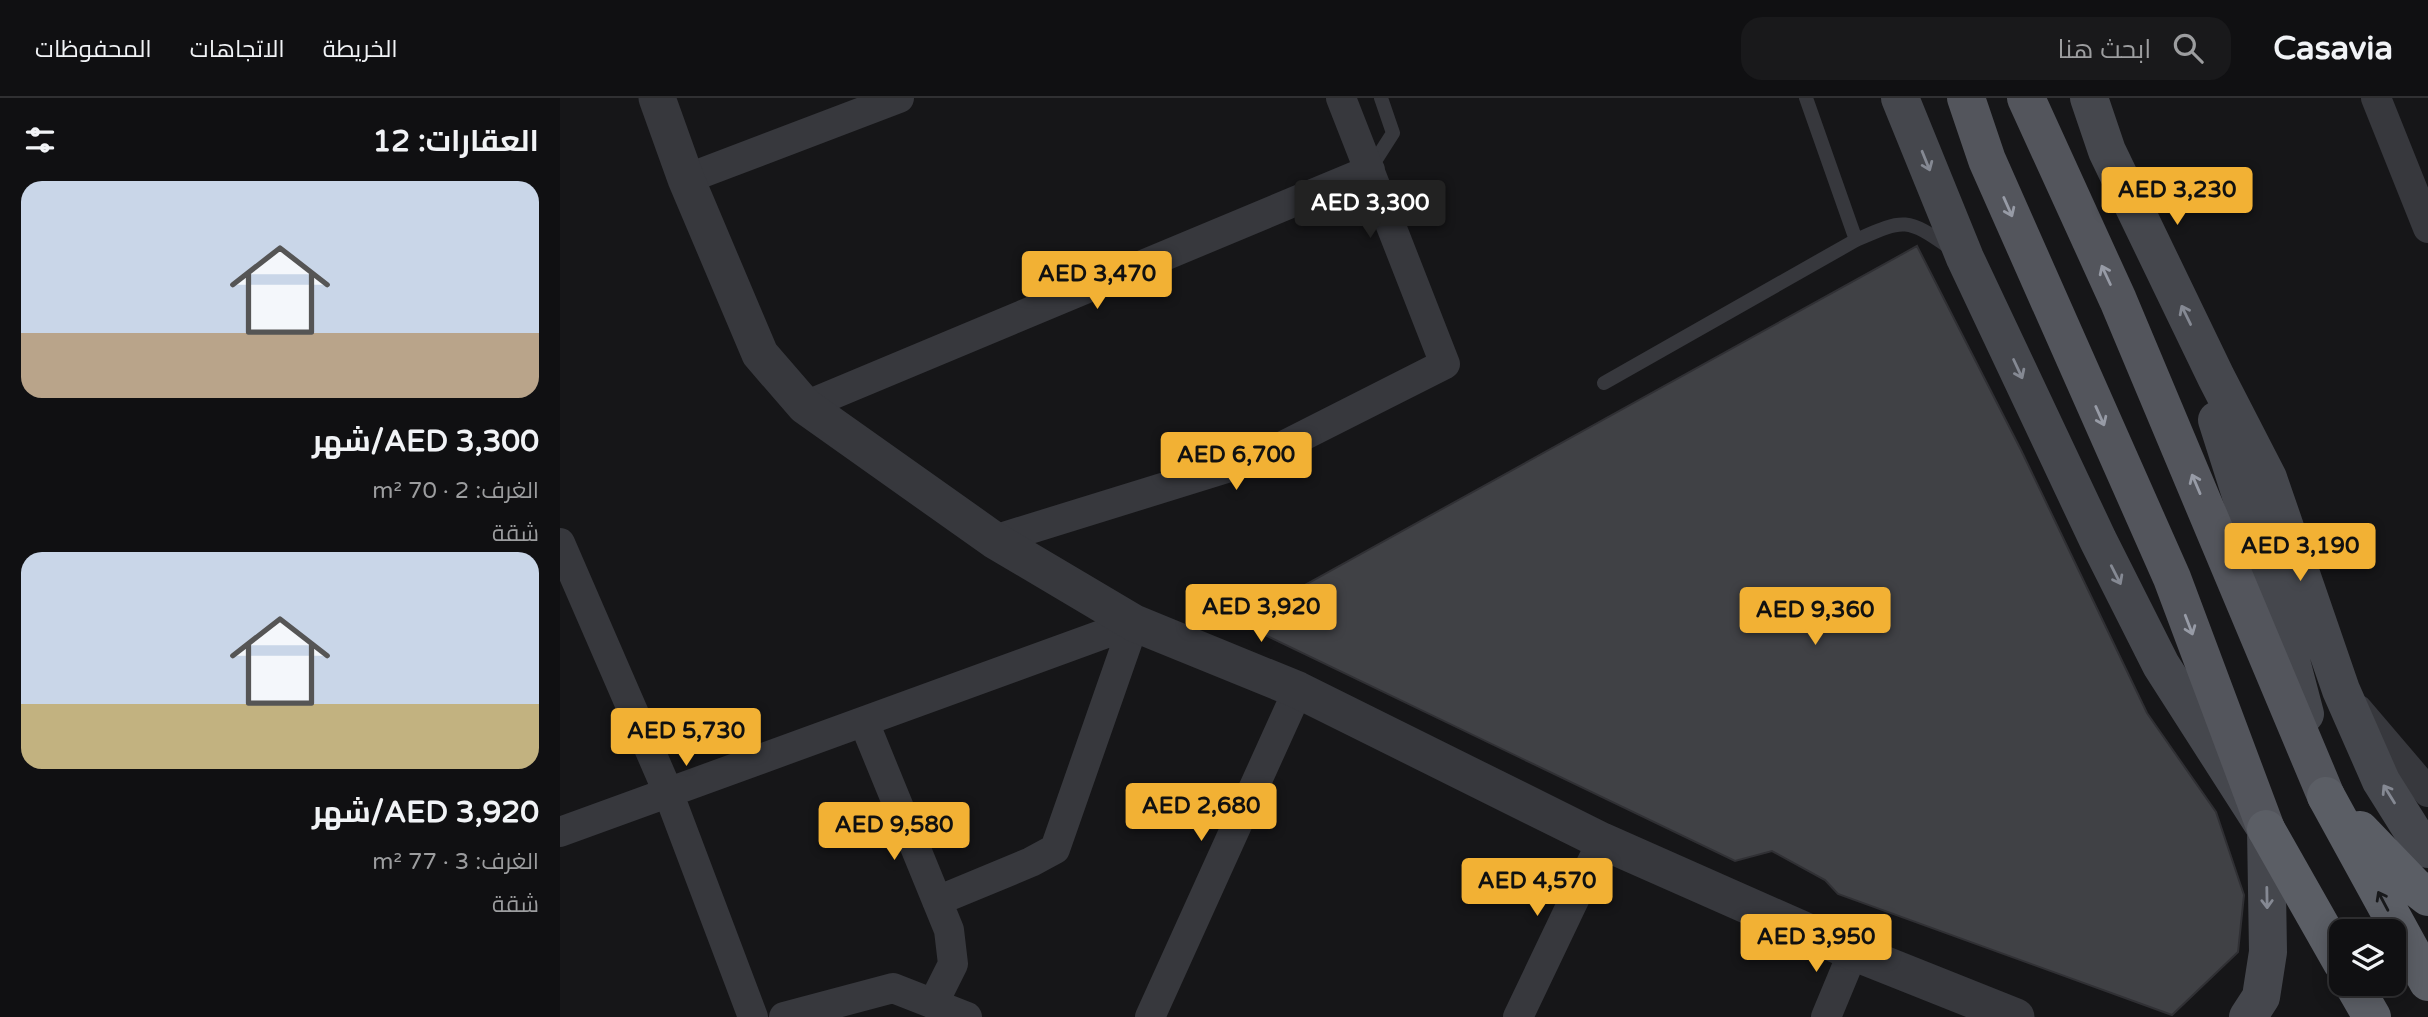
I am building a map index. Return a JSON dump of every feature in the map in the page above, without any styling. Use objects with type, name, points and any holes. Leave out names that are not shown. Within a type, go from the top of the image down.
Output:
[{"type":"highway","points":[[2326,796],[2428,897]]},
{"type":"highway","points":[[2326,796],[2428,982]]},
{"type":"highway","points":[[2266,829],[2329,939]]},
{"type":"highway","points":[[2360,996],[2372,1017]]},
{"type":"main road","points":[[1900,98],[1965,258],[2098,540],[2161,665],[2266,829]]},
{"type":"main road","points":[[1966,98],[1987,160],[2172,578],[2266,829],[2269,952],[2261,997],[2248,1017]]},
{"type":"main road","points":[[2026,98],[2118,300],[2326,796]]},
{"type":"main road","points":[[2089,98],[2107,151],[2268,478],[2341,690],[2381,781],[2418,840],[2428,849]]},
{"type":"main road","points":[[2216,377],[2212,406],[2278,615],[2326,796]]},
{"type":"street","points":[[657,98],[686,179],[760,354],[805,405],[993,540],[1134,623],[1298,690],[1602,841],[2003,1015]]},
{"type":"street","points":[[686,179],[899,98]]},
{"type":"street","points":[[993,540],[1259,458],[1445,364],[1341,98]]},
{"type":"street","points":[[2376,98],[2428,228]]},
{"type":"street","points":[[805,405],[1370,170]]},
{"type":"street","points":[[560,543],[668,792],[753,1017]]},
{"type":"street","points":[[560,832],[1134,623]]},
{"type":"street","points":[[937,901],[1031,862],[1055,849],[1134,623]]},
{"type":"street","points":[[1150,1017],[1298,690]]},
{"type":"street","points":[[2341,690],[2428,792]]},
{"type":"street","points":[[864,722],[949,930],[953,964],[933,1004]]},
{"type":"street","points":[[1518,1017],[1602,841]]},
{"type":"street","points":[[1826,1017],[1853,951]]},
{"type":"street","points":[[784,1017],[893,988],[967,1017]]},
{"type":"lane","points":[[1370,170],[1394,133],[1381,98]]},
{"type":"lane","points":[[1806,98],[1856,240]]},
{"type":"lane","points":[[1604,383],[1856,240],[1893,224],[1918,226],[1965,258]]},
{"type":"building","points":[[1917,246],[2021,450],[2147,713],[2216,812],[2244,895],[2238,952],[2172,1015],[1838,894],[1825,880],[1772,851],[1735,861],[1238,622]]}]
